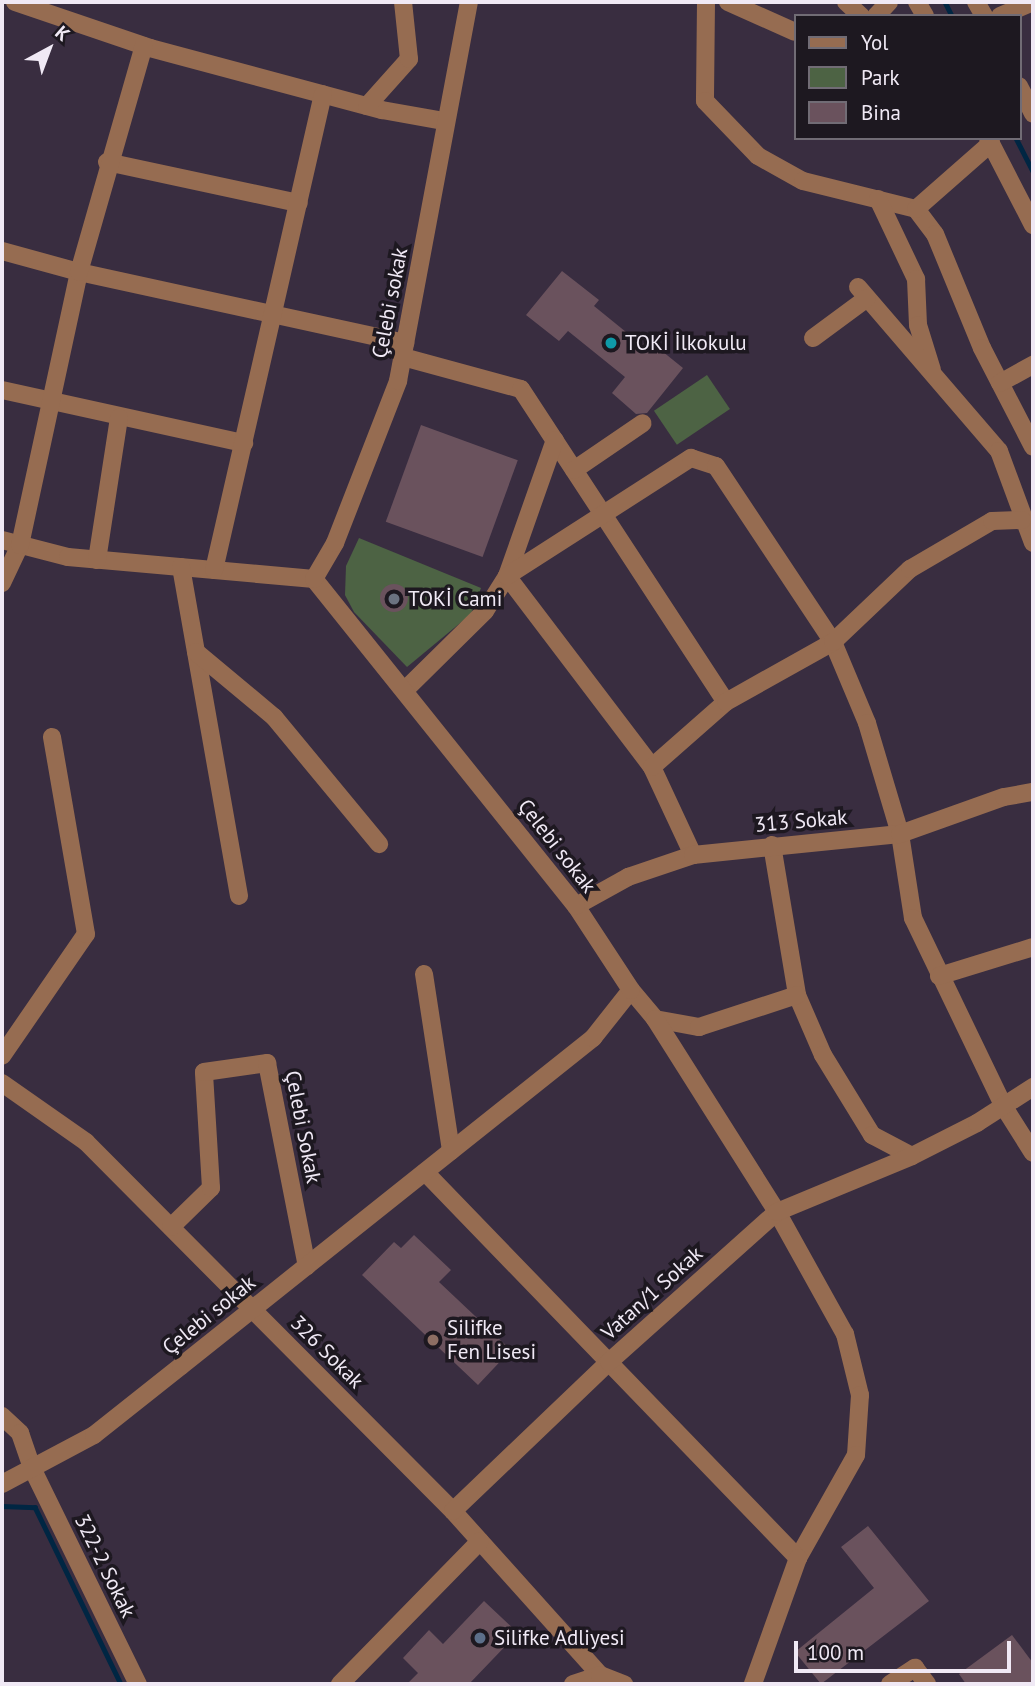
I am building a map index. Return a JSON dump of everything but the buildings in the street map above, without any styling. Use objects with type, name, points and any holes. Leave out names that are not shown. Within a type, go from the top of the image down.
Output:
[{"type":"street","points":[[15,2],[144,46],[367,106],[443,121]]},
{"type":"street","points":[[367,106],[409,59],[403,2]]},
{"type":"street","name":"Çelebi sokak","points":[[2,1484],[94,1434],[593,1038],[631,990],[576,906],[314,579],[335,543],[398,381],[443,121],[469,2]]},
{"type":"street","points":[[706,2],[705,101],[758,156],[803,181],[916,209],[935,234],[1000,383],[1033,447]]},
{"type":"street","points":[[729,2],[794,33]]},
{"type":"street","points":[[846,2],[859,14]]},
{"type":"street","points":[[1005,14],[1033,2]]},
{"type":"street","points":[[2,583],[20,545],[47,403],[79,272],[107,162],[144,46]]},
{"type":"street","points":[[1021,90],[1033,114]]},
{"type":"street","points":[[214,570],[275,315],[323,94]]},
{"type":"street","points":[[916,209],[990,141],[1033,225]]},
{"type":"street","points":[[107,162],[299,203]]},
{"type":"street","points":[[878,199],[916,279],[918,325],[935,378]]},
{"type":"street","points":[[2,251],[79,272],[275,315],[404,350],[521,389],[726,702]]},
{"type":"street","points":[[813,338],[863,293],[999,451],[1022,520],[1033,543]]},
{"type":"street","points":[[1000,383],[1033,365]]},
{"type":"street","points":[[2,390],[47,403],[244,443]]},
{"type":"street","points":[[97,560],[118,418]]},
{"type":"street","points":[[574,470],[643,423]]},
{"type":"street","points":[[405,690],[485,611],[507,576],[555,440]]},
{"type":"street","points":[[507,576],[602,512],[691,458],[716,466],[833,642],[867,723],[900,834],[913,918],[1004,1107],[1033,1153]]},
{"type":"street","points":[[652,767],[726,702],[833,642],[909,569],[992,521],[1022,520]]},
{"type":"street","points":[[2,540],[97,560],[314,579]]},
{"type":"street","points":[[2,555],[20,545]]},
{"type":"street","points":[[181,567],[239,897]]},
{"type":"street","points":[[507,576],[652,767],[692,855]]},
{"type":"street","points":[[196,652],[274,718],[379,844]]},
{"type":"street","points":[[2,1056],[86,933],[52,737]]},
{"type":"street","name":"313 Sokak","points":[[576,906],[628,877],[692,855],[900,834],[1004,797],[1033,792]]},
{"type":"street","points":[[772,845],[797,995],[823,1055],[872,1135],[912,1156]]},
{"type":"street","points":[[939,976],[1033,947]]},
{"type":"street","points":[[424,974],[451,1152]]},
{"type":"street","points":[[631,990],[655,1019],[777,1212],[845,1334],[860,1395],[856,1455],[798,1558],[753,1684]]},
{"type":"street","points":[[655,1019],[699,1027],[797,995]]},
{"type":"street","name":"Çelebi Sokak","points":[[172,1227],[211,1188],[204,1072],[267,1063],[307,1266]]},
{"type":"street","name":"326 Sokak","points":[[2,1083],[86,1142],[172,1227],[453,1511],[600,1675]]},
{"type":"street","name":"Vatan/1 Sokak","points":[[453,1511],[609,1362],[777,1212],[912,1156],[1004,1107],[1033,1087]]},
{"type":"street","points":[[425,1172],[798,1558]]},
{"type":"street","name":"322-2 Sokak","points":[[2,1416],[20,1433],[32,1468],[138,1684]]},
{"type":"street","points":[[340,1684],[480,1541]]},
{"type":"street","points":[[890,1684],[915,1668],[928,1684]]},
{"type":"street","points":[[573,1684],[600,1675],[624,1684]]},
{"type":"green space","points":[[707,375],[730,409],[677,445],[654,411]]},
{"type":"green space","points":[[359,538],[481,588],[471,614],[407,667],[354,612],[345,595],[346,566]]},
{"type":"waterway","points":[[945,2],[951,14]]},
{"type":"waterway","points":[[1017,140],[1033,172]]},
{"type":"waterway","points":[[2,1506],[35,1507],[121,1684]]},
{"type":"place","name":"TOKİ İlkokulu","points":[[611,343]]},
{"type":"place","name":"TOKİ Cami","points":[[394,599]]},
{"type":"place","name":"Silifke Fen Lisesi","points":[[433,1340]]},
{"type":"place","name":"Silifke Adliyesi","points":[[480,1638]]}]
